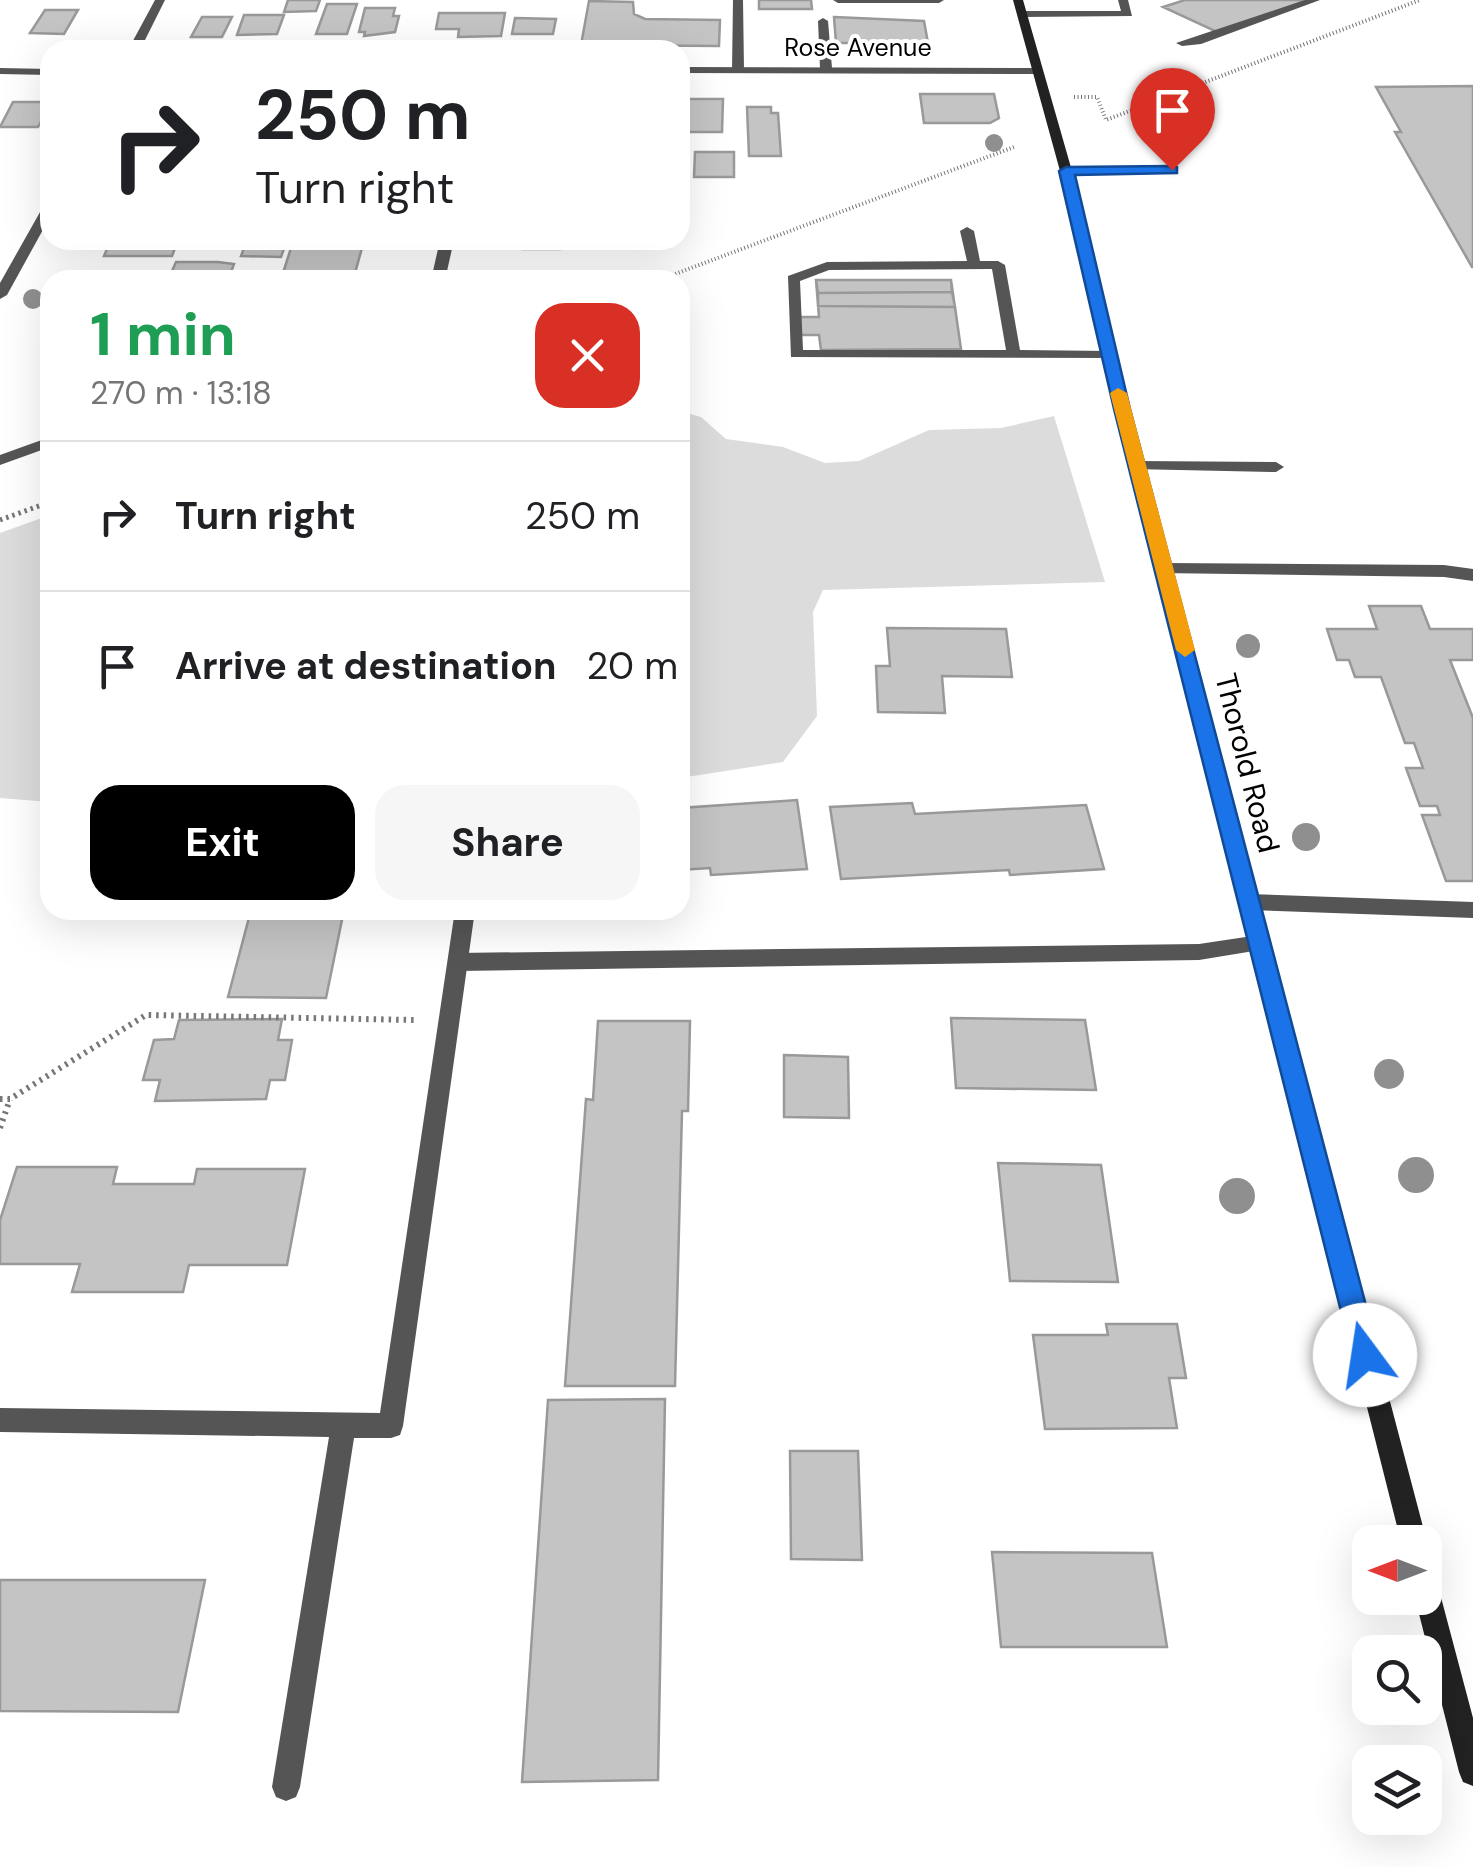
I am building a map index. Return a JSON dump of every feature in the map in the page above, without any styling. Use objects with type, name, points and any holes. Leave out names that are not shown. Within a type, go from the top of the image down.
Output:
[{"type":"street","points":[[139,40],[160,0]]},
{"type":"street","points":[[738,0],[738,70]]},
{"type":"street","points":[[838,0],[939,0]]},
{"type":"street","points":[[1019,4],[1128,14],[1123,0]]},
{"type":"street","points":[[1182,42],[1197,42],[1316,0]]},
{"type":"street","name":"Thorold Road","points":[[1019,4],[1066,171],[1248,902],[1410,1525]]},
{"type":"street","points":[[823,22],[826,68]]},
{"type":"street","name":"Rose Avenue","points":[[690,70],[1036,71]]},
{"type":"street","points":[[0,72],[40,72]]},
{"type":"street","points":[[1066,171],[1172,170]]},
{"type":"street","points":[[0,295],[40,222]]},
{"type":"street","points":[[967,231],[974,265]]},
{"type":"street","points":[[1014,355],[998,265],[827,266],[793,279],[796,354],[1014,355],[1110,355]]},
{"type":"street","points":[[0,460],[40,446]]},
{"type":"street","points":[[1138,466],[1276,468]]},
{"type":"street","points":[[1165,569],[1444,571],[1473,576]]},
{"type":"street","points":[[1248,902],[1473,910]]},
{"type":"street","points":[[0,1420],[391,1426],[464,920]]},
{"type":"street","points":[[458,962],[1199,952],[1259,942]]},
{"type":"street","points":[[286,1787],[344,1423]]},
{"type":"street","points":[[1432,1615],[1473,1772]]},
{"type":"path","points":[[686,270],[1014,147]]},
{"type":"path","points":[[0,520],[40,506]]},
{"type":"path","points":[[0,1128],[5,1099],[146,1014],[448,1021]]},
{"type":"shaded area","points":[[690,414],[701,417],[726,439],[783,447],[825,463],[859,461],[929,430],[1001,428],[1054,416],[1105,582],[823,590],[813,612],[817,716],[783,762],[690,776]]},
{"type":"shaded area","points":[[40,519],[40,801],[0,798],[0,533]]},
{"type":"building","points":[[288,0],[320,0],[316,11],[284,12]]},
{"type":"building","points":[[759,0],[811,0],[812,9],[759,9]]},
{"type":"building","points":[[1185,0],[1308,0],[1217,32],[1163,7]]},
{"type":"building","points":[[589,1],[633,2],[634,14],[645,19],[720,20],[719,46],[690,46],[690,40],[582,40]]},
{"type":"building","points":[[327,4],[357,4],[347,34],[316,34]]},
{"type":"building","points":[[365,8],[395,8],[393,16],[399,16],[395,32],[364,36],[365,32],[359,32]]},
{"type":"building","points":[[45,10],[78,10],[64,34],[30,33]]},
{"type":"building","points":[[439,13],[505,13],[501,36],[458,37],[459,29],[436,29]]},
{"type":"building","points":[[244,15],[284,15],[277,34],[237,35]]},
{"type":"building","points":[[202,17],[232,17],[222,37],[191,37]]},
{"type":"building","points":[[834,17],[924,21],[928,43],[836,43]]},
{"type":"building","points":[[515,18],[556,19],[553,34],[512,34]]},
{"type":"building","points":[[1473,86],[1472,267],[1395,132],[1401,132],[1376,87]]},
{"type":"building","points":[[920,94],[994,94],[999,118],[990,123],[924,123]]},
{"type":"building","points":[[690,99],[723,99],[722,132],[690,132]]},
{"type":"building","points":[[13,102],[40,102],[38,127],[0,127]]},
{"type":"building","points":[[747,107],[771,107],[771,113],[778,113],[781,156],[749,156]]},
{"type":"building","points":[[695,152],[734,152],[734,177],[694,177]]},
{"type":"building","points":[[107,250],[174,250],[172,256],[104,256]]},
{"type":"building","points":[[243,250],[283,250],[281,257],[241,256]]},
{"type":"building","points":[[290,250],[361,250],[356,270],[284,270]]},
{"type":"building","points":[[176,262],[234,264],[232,270],[172,270]]},
{"type":"building","points":[[816,280],[951,280],[961,349],[821,350],[819,335],[800,335],[800,317],[819,317]]},
{"type":"building","points":[[816,280],[951,280],[952,292],[818,293]]},
{"type":"building","points":[[952,292],[955,307],[818,306],[818,293]]},
{"type":"building","points":[[818,306],[955,307],[961,349],[821,350],[819,335],[800,335],[800,317],[819,317]]},
{"type":"building","points":[[1369,606],[1421,606],[1430,629],[1473,629],[1473,660],[1450,660],[1473,718],[1473,881],[1446,881],[1422,815],[1440,815],[1437,806],[1420,806],[1406,768],[1423,768],[1414,743],[1405,743],[1381,677],[1355,677],[1349,660],[1337,660],[1327,629],[1377,629]]},
{"type":"building","points":[[887,628],[1006,629],[1012,677],[942,676],[945,713],[878,712],[876,666],[890,666]]},
{"type":"building","points":[[797,800],[807,869],[711,875],[710,868],[690,869],[690,807]]},
{"type":"building","points":[[912,803],[915,814],[1086,805],[1104,869],[841,879],[830,807]]},
{"type":"building","points":[[248,920],[342,920],[326,998],[228,997]]},
{"type":"building","points":[[951,1018],[1085,1020],[1096,1090],[956,1088]]},
{"type":"building","points":[[282,1019],[278,1040],[292,1040],[285,1080],[270,1080],[266,1099],[155,1101],[160,1080],[143,1080],[154,1040],[174,1039],[179,1020]]},
{"type":"building","points":[[598,1021],[690,1021],[688,1111],[682,1111],[675,1386],[565,1386],[586,1099],[593,1100]]},
{"type":"building","points":[[784,1055],[848,1057],[849,1118],[784,1117]]},
{"type":"building","points":[[998,1163],[1101,1165],[1118,1282],[1010,1281]]},
{"type":"building","points":[[17,1167],[117,1167],[113,1184],[194,1184],[197,1169],[305,1169],[287,1265],[189,1265],[183,1292],[72,1292],[80,1264],[0,1264],[0,1220]]},
{"type":"building","points":[[1106,1324],[1177,1324],[1186,1378],[1169,1378],[1177,1428],[1045,1429],[1033,1335],[1108,1335]]},
{"type":"building","points":[[665,1399],[658,1780],[522,1782],[548,1400]]},
{"type":"building","points":[[790,1451],[858,1451],[862,1560],[791,1559]]},
{"type":"building","points":[[992,1552],[1152,1553],[1167,1647],[1001,1647]]},
{"type":"building","points":[[0,1580],[205,1580],[178,1712],[0,1711]]},
{"type":"slow traffic","points":[[1118,393],[1185,650]]},
{"type":"route","points":[[1172,170],[1066,171],[1122,409],[1365,1355]]}]
